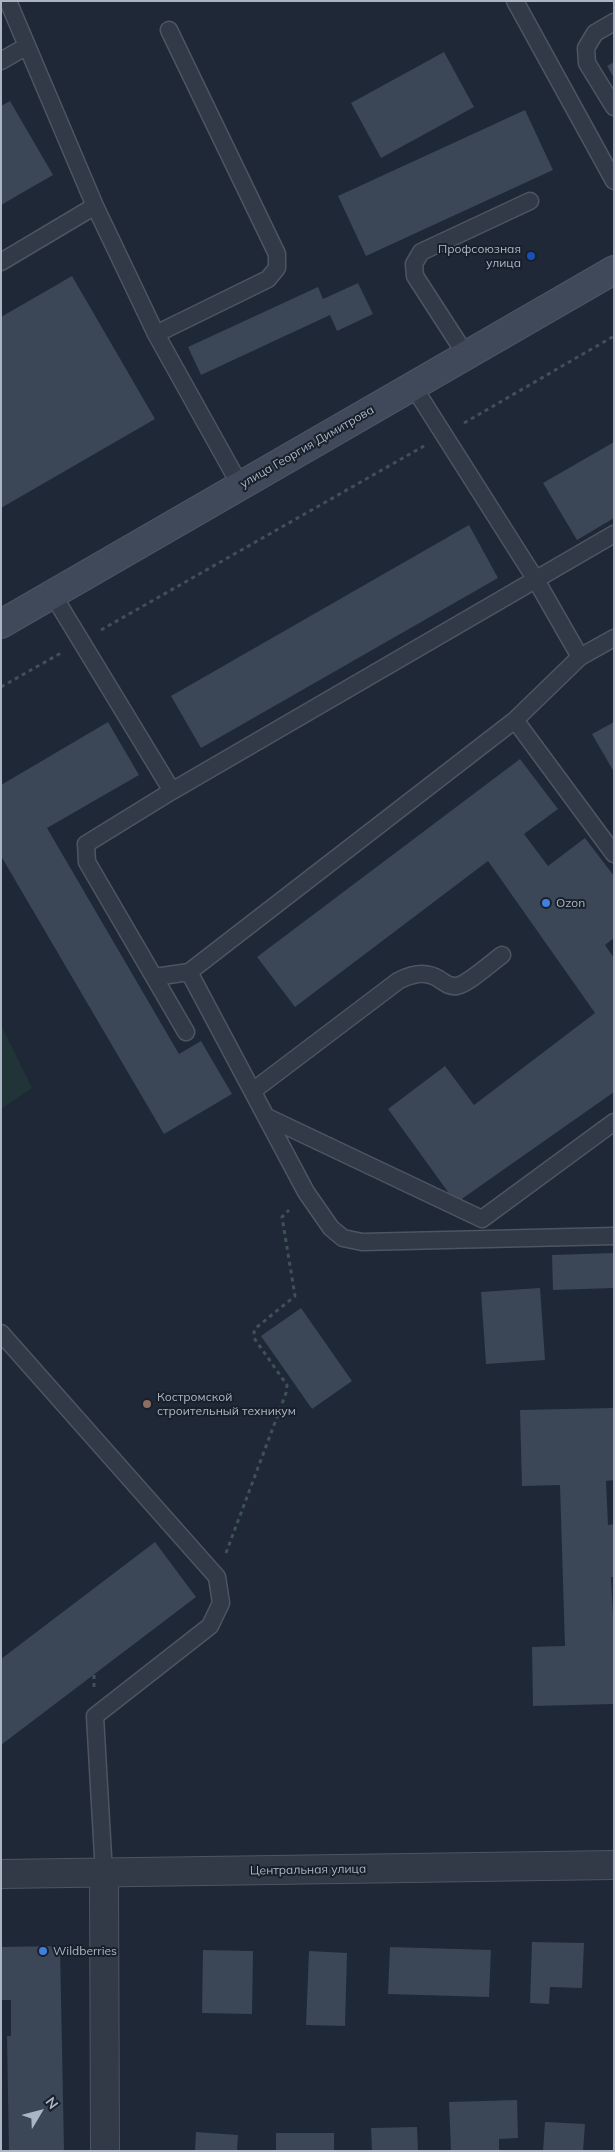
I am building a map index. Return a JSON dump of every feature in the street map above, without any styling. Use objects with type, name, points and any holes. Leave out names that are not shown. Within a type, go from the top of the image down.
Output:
[{"type":"main road","name":"улица Георгия Димитрова","points":[[1,624],[614,270]]},
{"type":"street","name":"Центральная улица","points":[[1,1874],[104,1874],[614,1865]]},
{"type":"street","points":[[104,1874],[105,2151]]},
{"type":"lane","points":[[8,1],[95,206],[156,334],[240,485]]},
{"type":"lane","points":[[516,1],[614,182]]},
{"type":"lane","points":[[614,22],[596,33],[586,48],[587,63],[614,107]]},
{"type":"lane","points":[[156,334],[268,279],[277,268],[277,254],[169,30]]},
{"type":"lane","points":[[1,61],[27,46]]},
{"type":"lane","points":[[466,356],[416,276],[414,264],[421,252],[530,201]]},
{"type":"lane","points":[[1,262],[95,206]]},
{"type":"lane","points":[[413,386],[536,580],[580,657]]},
{"type":"lane","points":[[186,1032],[87,862],[86,844],[172,791],[614,534]]},
{"type":"lane","points":[[53,595],[172,791]]},
{"type":"lane","points":[[155,977],[190,972],[515,720],[580,657],[614,638]]},
{"type":"lane","points":[[515,720],[614,854]]},
{"type":"lane","points":[[254,1090],[398,981],[411,974],[424,974],[437,977],[448,985],[458,986],[502,955]]},
{"type":"lane","points":[[190,972],[254,1090],[306,1192],[331,1228],[343,1238],[362,1242],[614,1236]]},
{"type":"lane","points":[[268,1117],[482,1219],[514,1238]]},
{"type":"lane","points":[[482,1219],[614,1122]]},
{"type":"lane","points":[[1,1333],[217,1577],[221,1603],[210,1626],[95,1716],[104,1874]]},
{"type":"path","points":[[1,687],[614,336]]},
{"type":"path","points":[[217,1577],[286,1393],[287,1385],[254,1338],[254,1332],[257,1327],[295,1296],[282,1217],[306,1192]]},
{"type":"green space","points":[[1,1025],[32,1088],[1,1109]]},
{"type":"building","points":[[444,52],[474,107],[381,158],[351,103]]},
{"type":"building","points":[[614,62],[614,78],[607,66]]},
{"type":"building","points":[[10,101],[53,175],[1,205],[1,106]]},
{"type":"building","points":[[525,110],[553,170],[366,256],[338,196]]},
{"type":"building","points":[[72,276],[155,419],[1,508],[1,317]]},
{"type":"building","points":[[358,283],[373,314],[337,331],[330,315],[201,375],[188,347],[318,287],[323,299]]},
{"type":"building","points":[[614,442],[614,518],[577,540],[543,483]]},
{"type":"building","points":[[469,525],[498,578],[201,748],[171,696]]},
{"type":"building","points":[[108,722],[139,775],[47,828],[179,1054],[201,1041],[232,1094],[164,1134],[1,856],[1,785]]},
{"type":"building","points":[[614,722],[614,772],[592,734]]},
{"type":"building","points":[[520,759],[558,809],[524,834],[548,866],[585,838],[614,876],[614,938],[605,945],[614,958],[614,1092],[456,1203],[388,1109],[445,1066],[474,1105],[595,1013],[488,861],[295,1007],[257,957]]},
{"type":"building","points":[[614,1253],[614,1288],[553,1290],[552,1255]]},
{"type":"building","points":[[540,1288],[545,1360],[486,1364],[481,1292]]},
{"type":"building","points":[[301,1308],[352,1381],[312,1409],[261,1336]]},
{"type":"building","points":[[614,1408],[614,1480],[606,1481],[608,1525],[614,1524],[614,1577],[611,1577],[614,1635],[614,1704],[533,1706],[532,1647],[565,1646],[560,1485],[522,1486],[520,1410]]},
{"type":"building","points":[[155,1542],[196,1597],[1,1745],[1,1659]]},
{"type":"building","points":[[532,1942],[584,1943],[582,1988],[550,1987],[549,2004],[530,2003]]},
{"type":"building","points":[[60,1946],[64,2151],[9,2151],[7,2036],[11,2036],[11,2000],[1,2000],[1,1947]]},
{"type":"building","points":[[390,1947],[491,1950],[489,1997],[388,1994]]},
{"type":"building","points":[[203,1950],[253,1951],[252,2014],[202,2013]]},
{"type":"building","points":[[309,1951],[347,1953],[345,2026],[306,2025]]},
{"type":"building","points":[[517,2100],[518,2138],[499,2139],[499,2151],[451,2151],[449,2102]]},
{"type":"building","points":[[545,2122],[585,2124],[583,2151],[543,2151]]},
{"type":"building","points":[[417,2127],[418,2151],[372,2151],[371,2128]]},
{"type":"building","points":[[196,2132],[238,2135],[237,2151],[195,2151]]},
{"type":"building","points":[[276,2133],[334,2133],[334,2151],[276,2151]]},
{"type":"place","name":"Профсоюзная улица","points":[[531,256]]},
{"type":"place","name":"Ozon","points":[[546,903]]},
{"type":"place","name":"Костромской строительный техникум","points":[[147,1404]]},
{"type":"place","name":"Wildberries","points":[[43,1951]]}]
